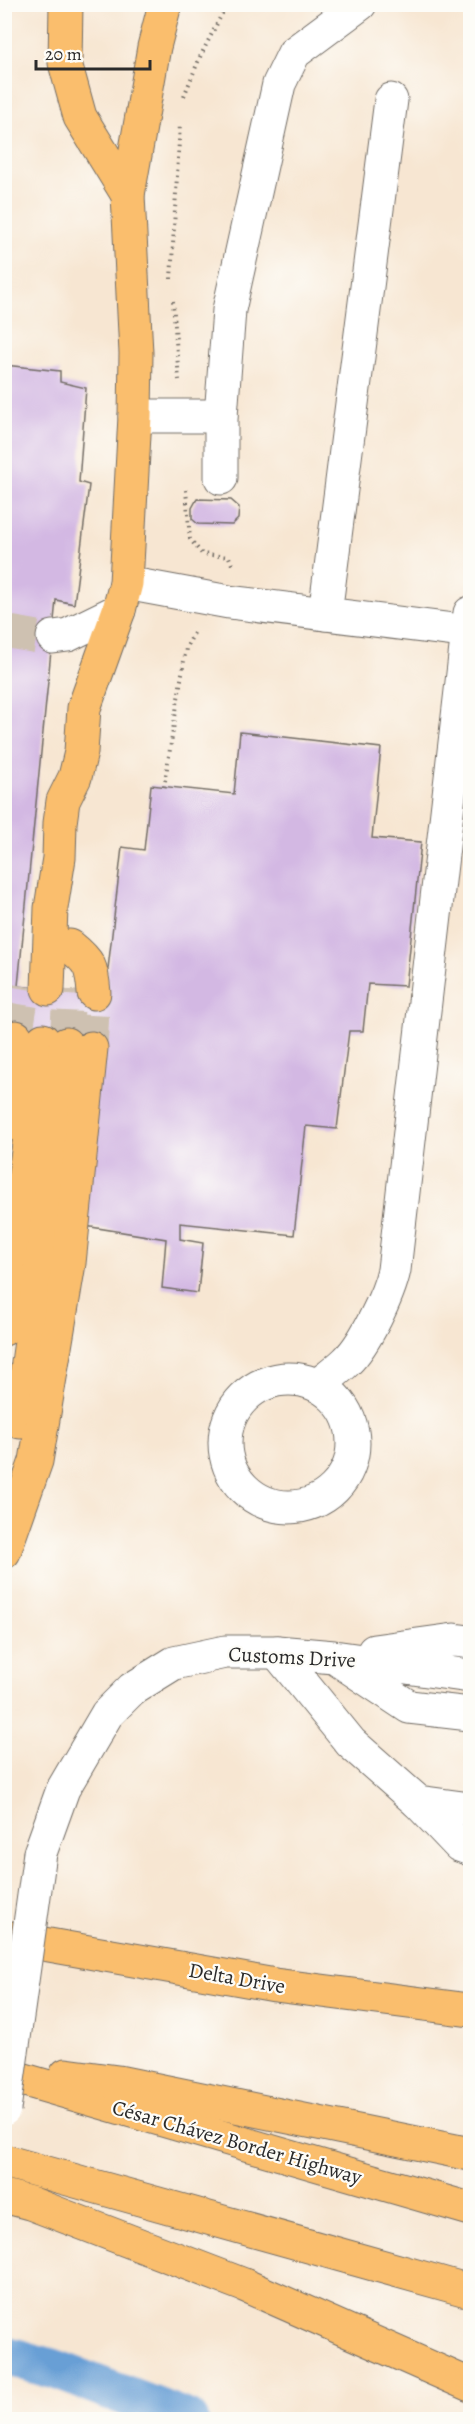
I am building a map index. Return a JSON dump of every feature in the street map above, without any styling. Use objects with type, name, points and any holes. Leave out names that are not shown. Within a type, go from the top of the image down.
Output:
[{"type":"main road","points":[[66,4],[65,63],[80,117],[128,195]]},
{"type":"main road","points":[[51,908],[70,946],[59,990],[51,908],[59,858],[63,801],[75,777],[81,752],[84,708],[122,596],[135,416],[136,353],[128,195],[154,46],[165,4]]},
{"type":"main road","points":[[4,1126],[54,1042]]},
{"type":"main road","points":[[4,1329],[54,1042]]},
{"type":"main road","points":[[4,1510],[23,1405],[50,1202],[54,1042]]},
{"type":"main road","points":[[4,1552],[36,1461],[69,1263],[54,1042]]},
{"type":"main road","name":"Delta Drive","points":[[4,1937],[275,1985],[471,2010]]},
{"type":"main road","points":[[4,2067],[118,2082],[471,2154]]},
{"type":"main road","name":"César Chávez Border Highway","points":[[4,2074],[471,2209]]},
{"type":"main road","points":[[4,2161],[471,2291]]},
{"type":"main road","points":[[4,2196],[30,2203],[244,2285],[471,2385]]},
{"type":"lane","points":[[221,478],[221,416],[229,310],[279,84],[294,53],[360,4]]},
{"type":"lane","points":[[325,614],[391,100]]},
{"type":"lane","points":[[135,416],[221,416]]},
{"type":"lane","points":[[53,637],[68,635],[122,596],[229,602],[325,614],[470,626],[459,819],[391,1286],[349,1360],[318,1385]]},
{"type":"lane","points":[[334,1657],[454,1640],[471,1642]]},
{"type":"lane","name":"Customs Drive","points":[[4,2109],[40,1853],[63,1789],[107,1714],[132,1689],[174,1663],[225,1652],[277,1652],[334,1657],[471,1676]]},
{"type":"lane","points":[[277,1652],[351,1743],[418,1802],[459,1845],[471,1849]]},
{"type":"lane","points":[[334,1657],[409,1707],[471,1737]]},
{"type":"lane","points":[[409,1707],[471,1714]]},
{"type":"lane","points":[[418,1802],[471,1809]]},
{"type":"building","points":[[4,365],[60,371],[60,382],[86,388],[79,482],[89,485],[74,604],[56,600],[18,986],[105,995],[122,847],[144,850],[151,785],[234,794],[240,732],[381,748],[372,838],[421,842],[406,986],[368,984],[363,1031],[349,1031],[337,1129],[306,1126],[294,1235],[180,1223],[180,1239],[203,1243],[198,1293],[162,1288],[166,1239],[85,1226],[4,1037]]},
{"type":"building","points":[[197,499],[231,500],[239,507],[238,519],[232,525],[198,524],[192,519],[192,508]]},
{"type":"building","points":[[470,1318],[470,1341],[467,1340]]},
{"type":"waterway","points":[[4,2355],[57,2370],[189,2420]]},
{"type":"tunnel","points":[[4,631],[38,637],[53,637]]},
{"type":"tunnel","points":[[16,1037],[24,986]]},
{"type":"tunnel","points":[[66,1044],[69,990]]},
{"type":"tunnel","points":[[91,1048],[94,993]]}]
